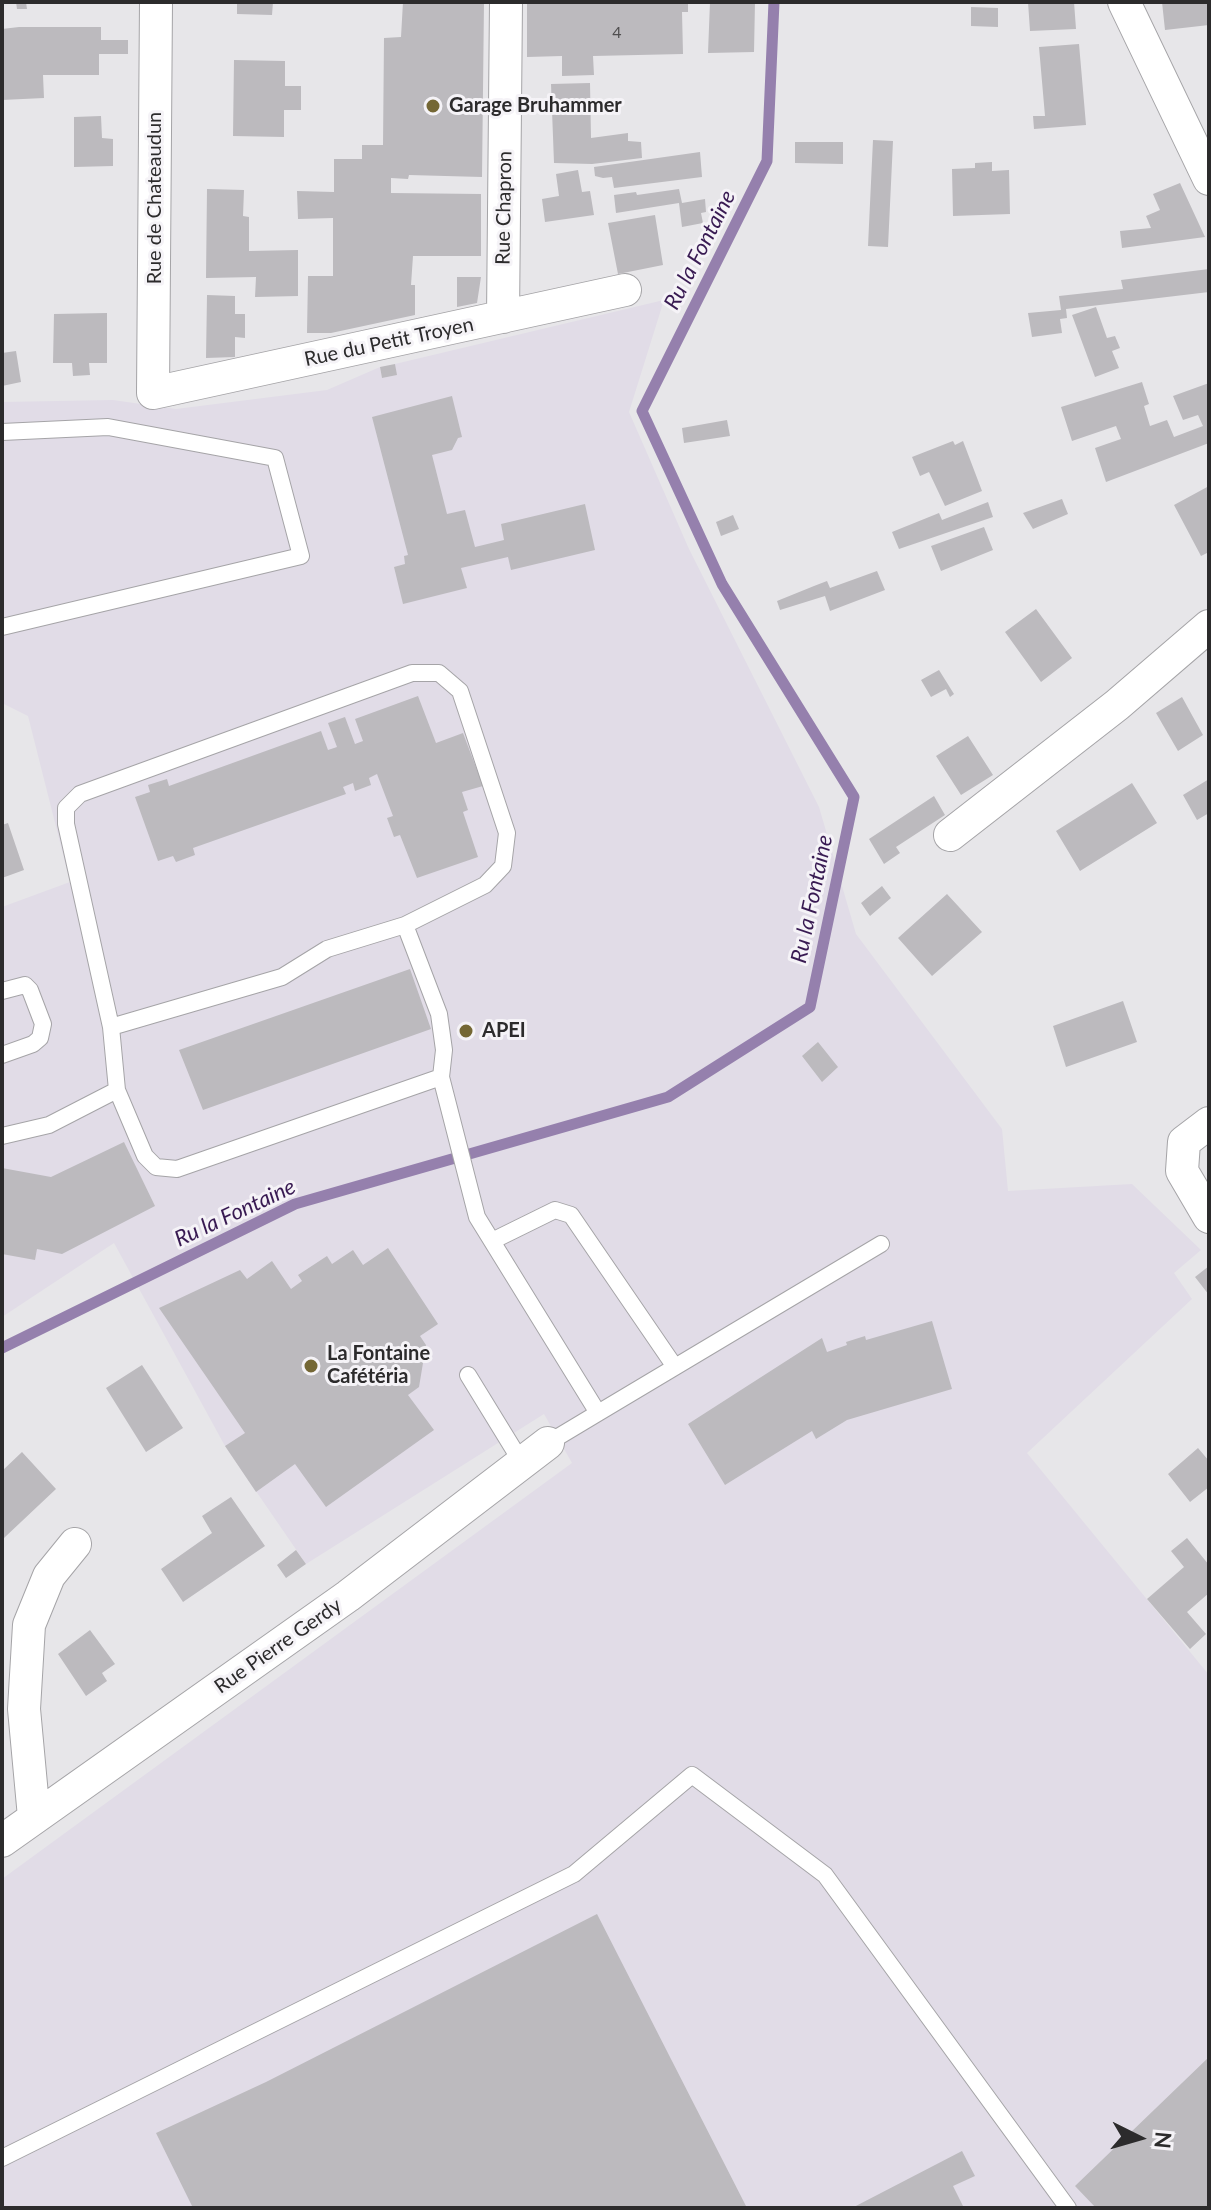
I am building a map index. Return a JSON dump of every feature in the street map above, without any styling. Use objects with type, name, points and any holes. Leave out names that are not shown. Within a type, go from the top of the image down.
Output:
[{"type":"street","name":"Rue de Chateaudun","points":[[153,393],[156,2]]},
{"type":"street","name":"Rue Chapron","points":[[503,317],[506,2]]},
{"type":"street","points":[[1124,2],[1209,179]]},
{"type":"street","name":"Rue du Petit Troyen","points":[[153,393],[625,290]]},
{"type":"street","points":[[950,835],[1117,705],[1209,626]]},
{"type":"street","points":[[1209,1123],[1184,1142],[1182,1171],[1209,1217]]},
{"type":"street","name":"Rue Pierre Gerdy","points":[[2,1841],[348,1596],[548,1443]]},
{"type":"street","points":[[34,1817],[24,1709],[29,1625],[49,1576],[75,1544]]},
{"type":"lane","points":[[2,432],[108,427],[275,458],[301,556],[2,627]]},
{"type":"lane","points":[[111,1027],[282,977],[327,949],[405,925],[485,885],[503,866],[507,833],[465,705],[460,691],[439,673],[412,673],[80,794],[66,808],[66,824],[111,1027],[117,1090],[145,1156],[156,1167],[177,1169],[441,1077]]},
{"type":"lane","points":[[405,925],[439,1014],[444,1050],[441,1077],[477,1217],[598,1413]]},
{"type":"lane","points":[[2,991],[25,985],[30,990],[43,1024],[40,1038],[33,1044],[2,1055]]},
{"type":"lane","points":[[2,1136],[49,1125],[117,1090]]},
{"type":"lane","points":[[492,1241],[555,1210],[571,1215],[675,1367]]},
{"type":"lane","points":[[548,1443],[881,1244]]},
{"type":"lane","points":[[468,1375],[522,1463]]},
{"type":"lane","points":[[2,2158],[574,1874],[692,1775],[825,1875],[1068,2208]]},
{"type":"shaded area","points":[[664,300],[629,412],[689,549],[819,807],[856,934],[1002,1129],[1008,1191],[1132,1184],[1201,1250],[1174,1273],[1192,1299],[1027,1453],[1209,1675],[1209,2208],[2,2208],[2,1879],[572,1463],[544,1414],[306,1564],[225,1446],[114,1243],[2,1317],[2,907],[70,882],[28,716],[2,703],[2,402],[113,400],[176,409],[327,390],[380,367],[382,378],[396,375],[395,364]]},
{"type":"building","points":[[16,2],[26,2],[27,9],[17,9]]},
{"type":"building","points":[[237,2],[273,2],[272,15],[237,14]]},
{"type":"building","points":[[403,2],[484,2],[482,177],[409,175],[408,179],[391,178],[391,193],[481,194],[481,256],[413,256],[411,285],[415,285],[415,315],[331,333],[307,333],[308,276],[333,276],[333,218],[298,219],[297,191],[334,192],[334,159],[362,159],[362,145],[383,145],[384,38],[401,37]]},
{"type":"building","name":"Garage Bruhammer","points":[[527,2],[688,2],[688,12],[682,12],[683,54],[593,56],[594,75],[562,76],[562,56],[527,57]]},
{"type":"building","points":[[710,2],[755,2],[754,52],[708,53]]},
{"type":"building","points":[[1028,2],[1074,2],[1076,29],[1030,31]]},
{"type":"building","points":[[1162,2],[1209,2],[1209,25],[1165,30]]},
{"type":"building","points":[[971,7],[998,8],[998,27],[971,26]]},
{"type":"building","points":[[101,27],[101,40],[128,40],[128,54],[99,54],[99,75],[43,75],[44,98],[2,100],[2,29]]},
{"type":"building","points":[[1079,44],[1086,125],[1034,129],[1033,116],[1045,116],[1039,47]]},
{"type":"building","points":[[234,60],[285,61],[285,86],[301,86],[301,110],[284,110],[284,137],[233,136]]},
{"type":"building","points":[[590,83],[591,138],[628,133],[628,141],[641,142],[642,158],[592,164],[554,163],[551,84]]},
{"type":"building","points":[[101,116],[102,138],[113,139],[113,166],[74,167],[74,117]]},
{"type":"building","points":[[873,140],[893,141],[888,247],[868,246]]},
{"type":"building","points":[[795,142],[843,142],[843,164],[795,163]]},
{"type":"building","points":[[700,152],[702,177],[614,188],[612,177],[595,176],[594,167]]},
{"type":"building","points":[[992,162],[992,171],[1009,170],[1010,214],[953,216],[952,169],[975,168],[975,163]]},
{"type":"building","points":[[578,170],[582,192],[590,191],[594,215],[545,222],[542,199],[559,196],[556,174]]},
{"type":"building","points":[[1180,183],[1205,237],[1122,248],[1120,231],[1151,228],[1146,216],[1160,210],[1153,194]]},
{"type":"building","points":[[207,189],[244,190],[243,216],[249,217],[249,251],[298,250],[298,296],[255,297],[256,277],[206,278]]},
{"type":"building","points":[[679,189],[682,203],[705,199],[706,212],[701,213],[703,223],[682,227],[679,203],[616,213],[614,195]]},
{"type":"building","points":[[655,215],[663,265],[618,274],[608,223]]},
{"type":"building","points":[[1209,269],[1209,292],[1066,309],[1067,318],[1060,319],[1062,333],[1032,337],[1028,313],[1061,310],[1059,296],[1123,289],[1121,280]]},
{"type":"building","points":[[457,277],[481,277],[477,303],[457,307]]},
{"type":"building","points":[[207,295],[235,296],[235,314],[245,314],[245,338],[235,337],[235,357],[206,358]]},
{"type":"building","points":[[1096,307],[1107,338],[1115,336],[1120,348],[1112,351],[1119,368],[1095,377],[1072,315]]},
{"type":"building","points":[[107,313],[107,363],[89,363],[90,375],[73,376],[72,363],[53,363],[54,314]]},
{"type":"building","points":[[16,351],[21,382],[2,386],[2,353]]},
{"type":"building","points":[[395,364],[397,375],[382,378],[380,367]]},
{"type":"building","points":[[1142,382],[1149,404],[1144,406],[1150,426],[1167,420],[1174,437],[1203,426],[1198,415],[1183,420],[1173,396],[1209,383],[1209,443],[1106,482],[1095,448],[1121,439],[1116,426],[1072,441],[1061,407]]},
{"type":"building","points":[[452,396],[462,437],[458,438],[452,450],[432,455],[447,514],[465,510],[475,547],[504,540],[501,524],[585,504],[595,550],[511,570],[508,557],[461,568],[467,588],[403,604],[394,567],[405,564],[404,556],[408,555],[372,417]]},
{"type":"building","points":[[727,420],[730,436],[684,443],[682,428]]},
{"type":"building","points":[[953,441],[955,445],[963,441],[982,491],[945,506],[929,472],[920,476],[912,457]]},
{"type":"building","points":[[1209,486],[1209,552],[1201,556],[1174,505]]},
{"type":"building","points":[[1062,499],[1068,514],[1033,529],[1023,513]]},
{"type":"building","points":[[988,502],[993,517],[899,549],[892,532],[939,513],[942,520]]},
{"type":"building","points":[[733,515],[739,529],[721,536],[716,522]]},
{"type":"building","points":[[984,527],[993,550],[941,571],[931,546]]},
{"type":"building","points":[[877,571],[885,590],[830,611],[825,596],[780,610],[777,601],[814,586],[827,581],[830,588]]},
{"type":"building","points":[[1036,609],[1072,658],[1041,682],[1005,632]]},
{"type":"building","points":[[939,670],[954,694],[950,697],[946,689],[931,697],[921,680]]},
{"type":"building","points":[[418,696],[436,743],[463,733],[483,786],[462,792],[468,810],[463,812],[478,857],[417,878],[400,835],[394,837],[387,818],[393,816],[377,774],[369,778],[371,785],[355,791],[353,783],[343,787],[346,794],[193,848],[195,855],[176,862],[173,856],[158,861],[135,797],[150,792],[148,785],[167,779],[169,786],[321,731],[328,750],[337,747],[328,723],[345,717],[355,744],[363,741],[355,719]]},
{"type":"building","points":[[1182,697],[1203,735],[1178,751],[1156,713]]},
{"type":"building","points":[[968,736],[993,775],[961,795],[936,756]]},
{"type":"building","points":[[1209,779],[1209,813],[1197,820],[1183,795]]},
{"type":"building","points":[[1132,783],[1157,823],[1080,871],[1056,831]]},
{"type":"building","points":[[934,796],[945,815],[896,847],[900,853],[884,864],[869,839]]},
{"type":"building","points":[[8,823],[24,870],[2,878],[2,825]]},
{"type":"building","points":[[882,886],[891,898],[870,916],[861,903]]},
{"type":"building","points":[[947,894],[982,932],[932,976],[898,938]]},
{"type":"building","points":[[410,969],[431,1029],[203,1110],[179,1050]]},
{"type":"building","points":[[1123,1001],[1137,1042],[1066,1067],[1053,1026]]},
{"type":"building","points":[[818,1042],[838,1067],[822,1082],[802,1056]]},
{"type":"building","points":[[124,1142],[155,1206],[62,1254],[37,1249],[35,1260],[2,1254],[2,1168],[51,1177]]},
{"type":"building","name":"La Fontaine Cafétéria","points":[[388,1248],[438,1324],[420,1336],[426,1345],[419,1387],[408,1395],[434,1430],[326,1507],[295,1464],[256,1492],[225,1446],[245,1433],[159,1308],[240,1270],[247,1279],[272,1261],[291,1289],[302,1281],[298,1275],[327,1256],[332,1264],[353,1250],[363,1265]]},
{"type":"building","points":[[1209,1266],[1209,1295],[1195,1277]]},
{"type":"building","points":[[932,1321],[952,1389],[847,1420],[816,1439],[812,1431],[725,1485],[688,1424],[822,1338],[827,1352],[865,1336],[866,1340]]},
{"type":"building","points":[[142,1365],[183,1428],[146,1452],[106,1388]]},
{"type":"building","points":[[1198,1448],[1209,1461],[1209,1487],[1190,1502],[1168,1474]]},
{"type":"building","points":[[22,1452],[56,1489],[4,1538],[2,1471]]},
{"type":"building","points":[[231,1497],[265,1546],[183,1602],[161,1569],[212,1533],[202,1516]]},
{"type":"building","points":[[1187,1538],[1209,1565],[1209,1593],[1187,1612],[1206,1634],[1190,1649],[1147,1599],[1184,1567],[1171,1551]]},
{"type":"building","points":[[296,1550],[306,1564],[286,1578],[277,1565]]},
{"type":"building","points":[[90,1630],[115,1664],[102,1673],[107,1681],[86,1696],[58,1654]]},
{"type":"building","points":[[597,1914],[747,2208],[193,2208],[156,2133],[266,2082]]},
{"type":"building","points":[[1209,2057],[1209,2208],[1096,2208],[1075,2186]]},
{"type":"building","points":[[962,2151],[975,2176],[953,2186],[964,2208],[852,2208]]},
{"type":"waterway","name":"Ru la Fontaine","points":[[2,1348],[295,1204],[668,1097],[810,1007],[854,797],[722,584],[642,411],[767,161],[774,2]]},
{"type":"place","name":"Garage Bruhammer","points":[[433,106]]},
{"type":"place","name":"APEI","points":[[466,1031]]},
{"type":"place","name":"La Fontaine Cafétéria","points":[[311,1366]]}]
